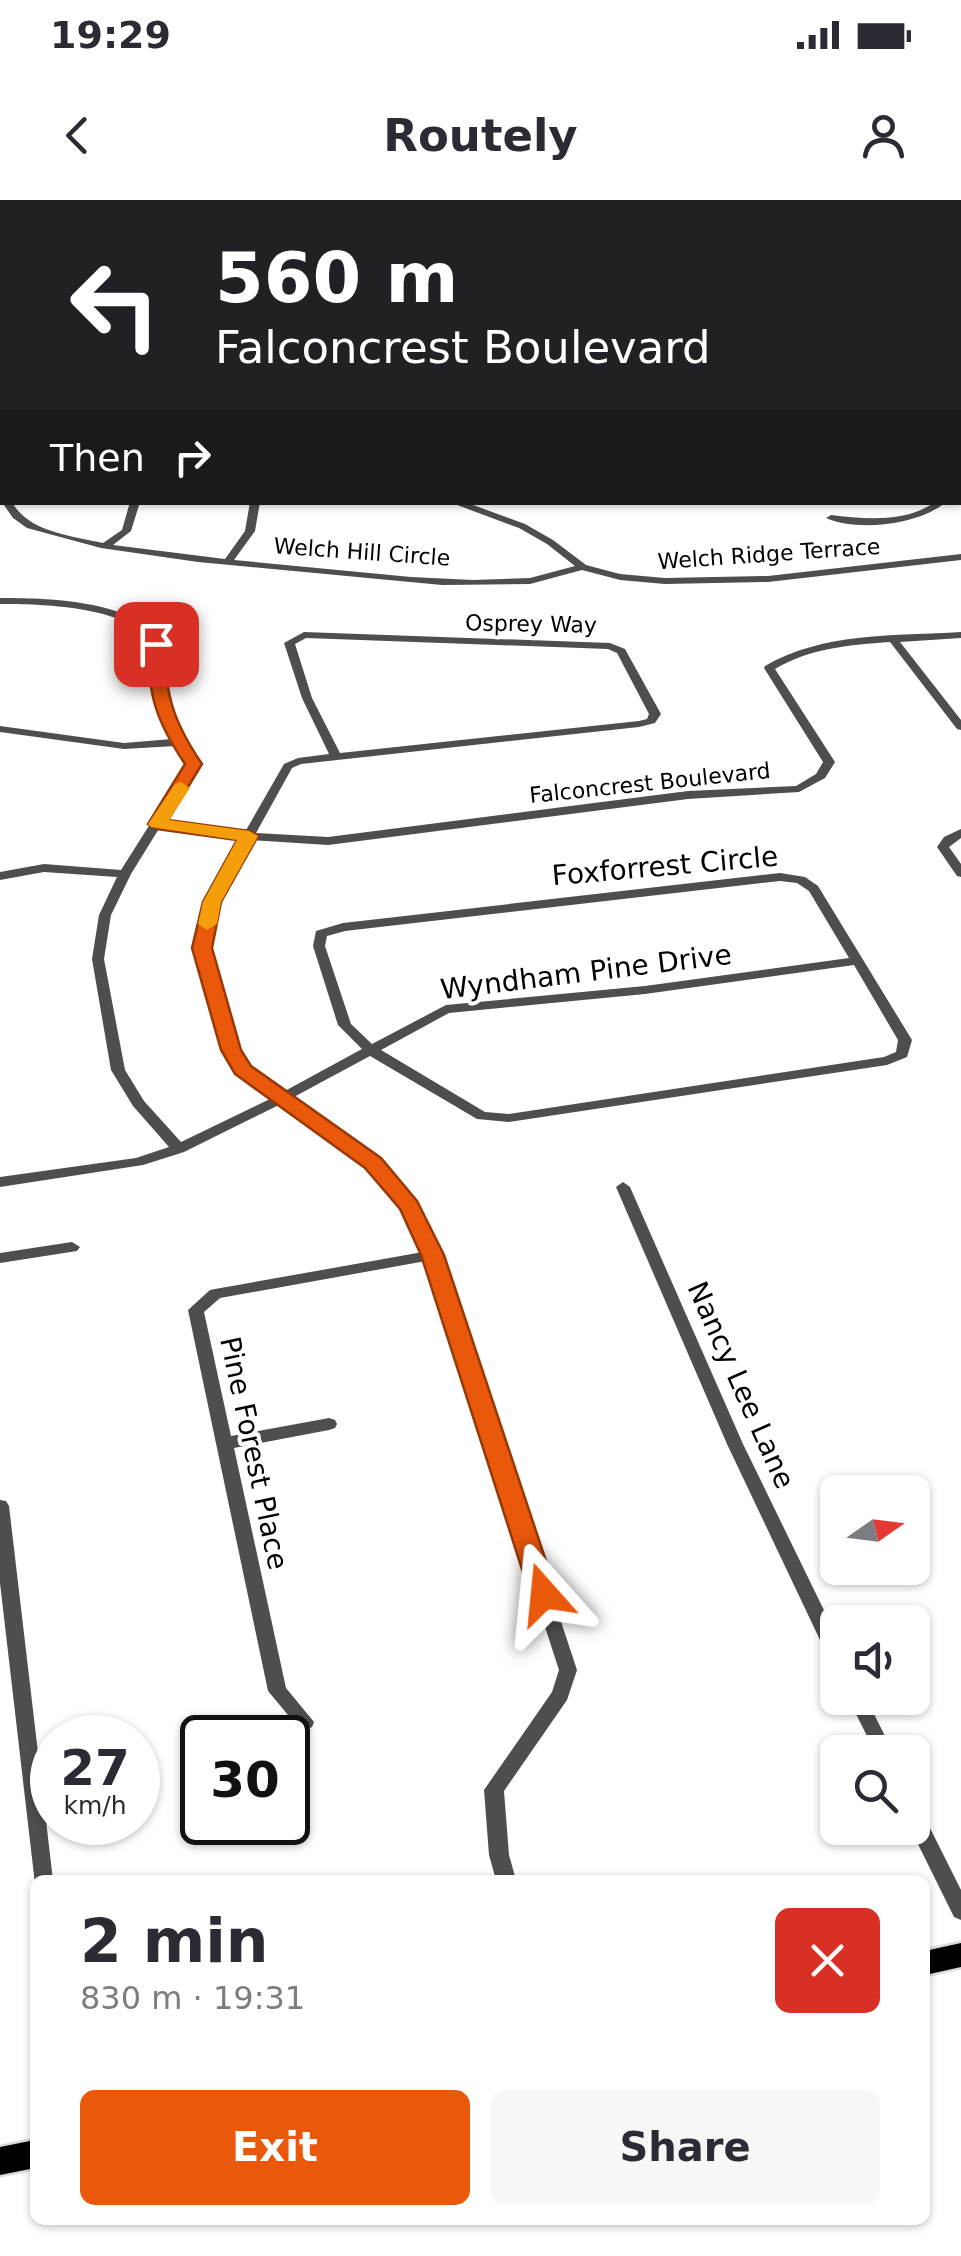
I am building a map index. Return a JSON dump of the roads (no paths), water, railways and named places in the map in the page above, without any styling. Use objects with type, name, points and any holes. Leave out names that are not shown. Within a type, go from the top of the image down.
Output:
[{"type":"main road","points":[[930,1962],[961,1955]]},
{"type":"main road","points":[[0,2161],[30,2155]]},
{"type":"street","name":"Welch Hill Circle","points":[[8,505],[23,522],[42,531],[228,562],[377,576],[503,582],[552,577],[582,567]]},
{"type":"street","points":[[107,544],[126,531],[133,505]]},
{"type":"street","points":[[228,562],[250,532],[254,505]]},
{"type":"street","points":[[464,505],[516,521],[547,536],[582,567]]},
{"type":"street","points":[[831,518],[860,522],[908,517],[924,514],[938,505]]},
{"type":"street","name":"Welch Ridge Terrace","points":[[582,567],[606,576],[648,581],[742,578],[961,557]]},
{"type":"street","points":[[0,601],[31,600],[119,614],[142,626],[156,644],[157,690],[178,742],[194,764],[124,874],[105,915],[98,960],[118,1070],[138,1103],[179,1149]]},
{"type":"street","name":"Osprey Way","points":[[336,756],[307,698],[289,643],[304,634],[610,646],[621,652],[655,714],[639,724],[336,756],[288,766],[212,902],[202,948],[231,1050],[242,1070],[373,1163],[410,1206],[432,1255],[568,1670],[560,1696],[494,1790],[499,1855],[505,1875]]},
{"type":"street","name":"Falconcrest Boulevard","points":[[157,824],[328,841],[688,795],[799,789],[821,776],[829,762],[769,668],[782,658],[961,634]]},
{"type":"street","points":[[894,641],[961,727]]},
{"type":"street","points":[[0,729],[124,746],[178,742]]},
{"type":"street","points":[[961,833],[943,847],[961,873]]},
{"type":"street","points":[[0,876],[44,868],[124,874]]},
{"type":"street","name":"Foxforrest Circle","points":[[780,877],[801,880],[814,889],[905,1040],[902,1054],[887,1061],[509,1118],[482,1116],[369,1049],[345,1024],[319,946],[321,934],[344,927],[780,877]]},
{"type":"street","name":"Wyndham Pine Drive","points":[[0,1182],[138,1162],[179,1149],[446,1009],[625,992],[858,961]]},
{"type":"street","name":"Nancy Lee Lane","points":[[623,1187],[735,1444],[820,1621]]},
{"type":"street","points":[[0,1258],[72,1247]]},
{"type":"street","name":"Pine Forest Place","points":[[299,1715],[277,1691],[196,1310],[215,1294],[432,1255]]},
{"type":"street","points":[[223,1444],[329,1424]]},
{"type":"street","points":[[0,1506],[43,1875]]},
{"type":"street","points":[[928,1845],[961,1911]]}]
